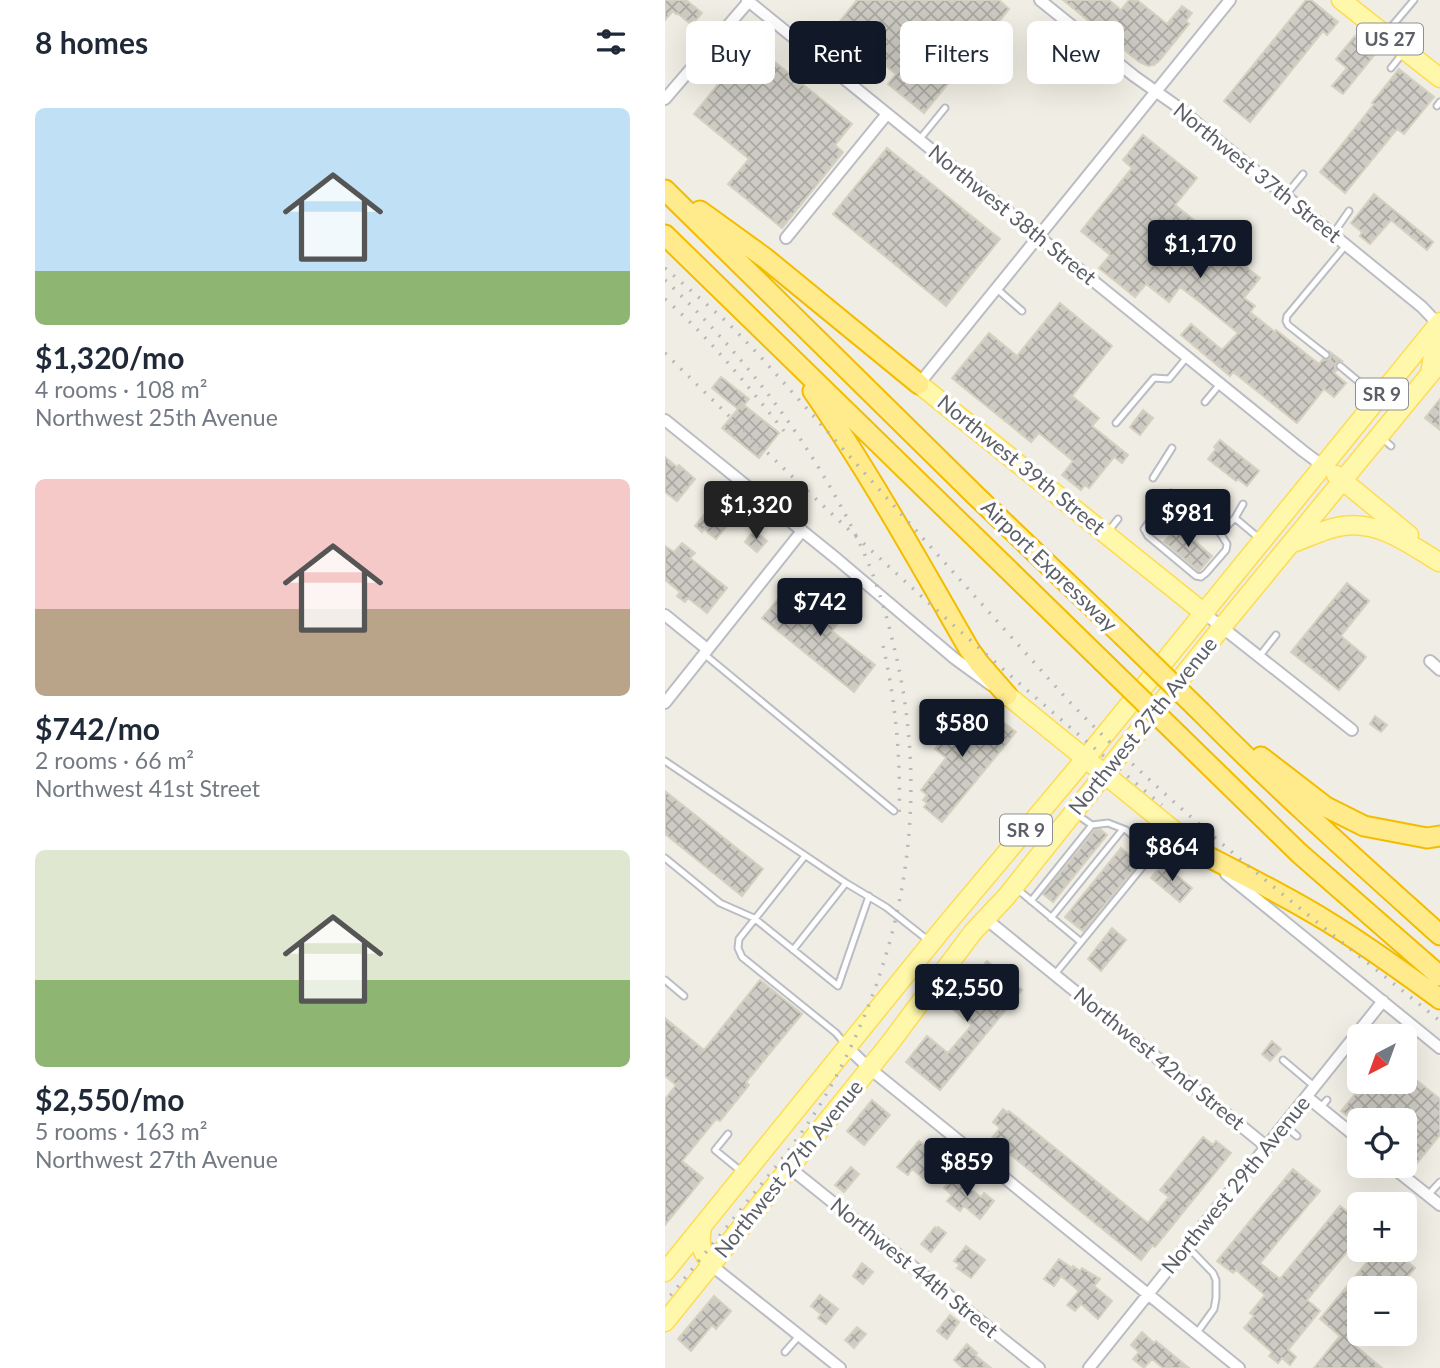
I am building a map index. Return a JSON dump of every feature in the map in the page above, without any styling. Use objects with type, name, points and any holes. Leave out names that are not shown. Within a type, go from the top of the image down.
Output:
[{"type":"highway","points":[[665,187],[765,258],[919,384]]},
{"type":"highway","name":"Airport Expressway","points":[[665,187],[976,496],[1241,753],[1440,935]]},
{"type":"highway","name":"Airport Expressway","points":[[665,234],[1299,853],[1440,976]]},
{"type":"highway","points":[[789,356],[865,470],[969,649],[1007,695]]},
{"type":"highway","points":[[1201,712],[1327,807],[1364,826],[1427,838],[1440,836]]},
{"type":"highway","points":[[1203,854],[1326,920],[1440,999]]},
{"type":"main road","name":"US 27","points":[[1341,0],[1440,78]]},
{"type":"main road","points":[[1435,368],[1434,350],[1440,329]]},
{"type":"main road","name":"Northwest 27th Avenue","points":[[665,1272],[1323,466],[1440,329]]},
{"type":"main road","name":"Northwest 27th Avenue","points":[[665,1322],[869,1068],[973,932],[1014,887],[1222,627],[1343,481],[1385,441],[1435,368]]},
{"type":"main road","name":"Northwest 39th Street","points":[[919,384],[1035,473],[1204,613]]},
{"type":"main road","name":"Northwest 38th Street","points":[[1323,466],[1399,526],[1439,563]]},
{"type":"main road","points":[[1293,543],[1341,526],[1367,526],[1396,536],[1439,563]]},
{"type":"main road","points":[[1007,695],[1203,854]]},
{"type":"main road","points":[[946,926],[963,920],[986,919],[986,901],[994,884],[997,865]]},
{"type":"main road","points":[[702,1227],[699,1242],[711,1265]]},
{"type":"street","name":"Northwest 37th Street","points":[[1040,0],[1178,107],[1422,307],[1440,329]]},
{"type":"street","points":[[919,384],[1230,0]]},
{"type":"street","points":[[665,99],[749,1]]},
{"type":"street","name":"Northwest 38th Street","points":[[749,1],[1323,466]]},
{"type":"street","points":[[786,238],[887,114]]},
{"type":"street","points":[[665,420],[954,658],[1007,695]]},
{"type":"street","points":[[665,703],[802,531]]},
{"type":"street","name":"Northwest 39th Street","points":[[1204,613],[1352,730]]},
{"type":"street","points":[[665,615],[706,652]]},
{"type":"street","points":[[1430,661],[1440,670]]},
{"type":"street","points":[[1203,854],[1440,1048]]},
{"type":"street","name":"Northwest 42nd Street","points":[[986,919],[1267,1147]]},
{"type":"street","name":"Northwest 29th Avenue","points":[[1089,1368],[1383,1001]]},
{"type":"street","points":[[848,1048],[869,1068],[1239,1368]]},
{"type":"street","points":[[1307,1097],[1324,1104],[1347,1127]]},
{"type":"street","name":"Northwest 44th Street","points":[[790,1168],[1039,1368]]},
{"type":"street","points":[[1406,1178],[1440,1205]]},
{"type":"street","points":[[711,1265],[840,1368]]},
{"type":"lane","points":[[1385,35],[1414,0]]},
{"type":"lane","points":[[1391,68],[1405,51]]},
{"type":"lane","points":[[919,140],[945,108]]},
{"type":"lane","points":[[1285,195],[1303,174]]},
{"type":"lane","points":[[1332,234],[1349,211]]},
{"type":"lane","points":[[1326,355],[1286,321],[1287,316],[1346,245]]},
{"type":"lane","points":[[997,289],[1022,311]]},
{"type":"lane","points":[[1116,423],[1154,378],[1169,379],[1187,357]]},
{"type":"lane","points":[[1340,366],[1379,398]]},
{"type":"lane","points":[[1205,402],[1220,384]]},
{"type":"lane","points":[[1153,478],[1172,448]]},
{"type":"lane","points":[[1171,493],[1144,529],[1148,536],[1196,576],[1201,577],[1226,550],[1227,544],[1220,533],[1235,518],[1243,504]]},
{"type":"lane","points":[[1235,518],[1263,541]]},
{"type":"lane","points":[[1107,534],[1118,519]]},
{"type":"lane","points":[[1259,657],[1276,635]]},
{"type":"lane","points":[[706,652],[894,811]]},
{"type":"lane","points":[[665,761],[886,907],[931,943]]},
{"type":"lane","points":[[1073,812],[1092,825],[1108,823],[1123,829],[1152,853]]},
{"type":"lane","points":[[1031,901],[1092,825]]},
{"type":"lane","points":[[1051,918],[1123,829]]},
{"type":"lane","points":[[1054,975],[1173,830]]},
{"type":"lane","points":[[805,856],[754,918],[740,939],[738,948],[743,957],[836,1033],[848,1048]]},
{"type":"lane","points":[[665,858],[720,903],[754,918],[838,986],[869,896]]},
{"type":"lane","points":[[793,950],[846,883]]},
{"type":"lane","points":[[1014,887],[1081,942]]},
{"type":"lane","points":[[665,980],[684,996]]},
{"type":"lane","points":[[1283,1060],[1315,1087]]},
{"type":"lane","points":[[1284,1125],[1297,1136]]},
{"type":"lane","points":[[728,1134],[715,1150],[744,1174]]},
{"type":"lane","points":[[1428,1195],[1440,1182]]},
{"type":"lane","points":[[1187,1246],[1213,1273],[1216,1280],[1214,1310],[1196,1334]]},
{"type":"lane","points":[[785,1352],[799,1335]]},
{"type":"building","points":[[665,0],[686,0],[702,13],[695,21],[687,21],[673,11],[665,20]]},
{"type":"building","points":[[857,0],[999,0],[1009,9],[999,21],[900,21],[900,84],[948,84],[924,113],[888,84],[896,74],[886,66],[886,21],[840,21]]},
{"type":"building","points":[[1063,0],[1109,0],[1121,10],[1129,0],[1137,0],[1167,24],[1182,6],[1192,13],[1186,21],[1189,24],[1159,61],[1148,66],[1124,50],[1124,21],[1089,21]]},
{"type":"building","points":[[1306,0],[1311,0],[1338,22],[1327,35],[1323,31],[1250,122],[1224,101]]},
{"type":"building","points":[[1355,36],[1376,53],[1343,94],[1332,86],[1347,68],[1336,59]]},
{"type":"building","points":[[775,62],[789,73],[789,84],[802,84],[852,124],[835,145],[843,152],[782,228],[728,184],[749,159],[694,114],[718,84],[775,84]]},
{"type":"building","points":[[1399,69],[1434,97],[1404,134],[1397,129],[1345,193],[1320,172]]},
{"type":"building","points":[[1143,135],[1197,178],[1175,205],[1218,239],[1215,243],[1260,278],[1244,298],[1255,306],[1250,312],[1319,364],[1323,359],[1330,359],[1330,352],[1342,361],[1336,363],[1337,370],[1334,373],[1346,383],[1334,397],[1324,389],[1297,423],[1233,372],[1230,376],[1181,335],[1191,324],[1222,350],[1238,333],[1201,303],[1180,287],[1169,302],[1146,284],[1135,297],[1099,268],[1110,255],[1081,231],[1132,168],[1123,160]]},
{"type":"building","points":[[887,148],[1000,239],[946,306],[833,214]]},
{"type":"building","points":[[1374,194],[1433,242],[1427,250],[1391,220],[1370,244],[1360,236],[1362,232],[1351,223]]},
{"type":"building","points":[[1060,303],[1112,346],[1072,396],[1099,418],[1092,426],[1128,455],[1122,463],[1114,457],[1089,488],[1085,485],[1081,490],[1062,475],[1073,461],[1039,433],[1031,442],[952,378],[989,333],[1017,356]]},
{"type":"building","points":[[721,377],[749,399],[744,405],[779,433],[759,458],[722,428],[738,409],[712,388]]},
{"type":"building","points":[[1440,399],[1440,430],[1425,418]]},
{"type":"building","points":[[1143,410],[1153,418],[1140,435],[1130,427]]},
{"type":"building","points":[[1220,440],[1259,471],[1247,486],[1238,479],[1236,481],[1208,459]]},
{"type":"building","points":[[665,457],[695,479],[677,501],[665,492]]},
{"type":"building","points":[[713,504],[720,509],[716,514],[722,519],[719,522],[726,527],[716,539],[704,529],[702,532],[695,526]]},
{"type":"building","points":[[1178,526],[1212,556],[1199,571],[1164,542]]},
{"type":"building","points":[[754,530],[767,541],[757,552],[745,542]]},
{"type":"building","points":[[682,543],[695,553],[690,558],[727,588],[707,613],[688,598],[685,602],[677,596],[680,592],[665,580],[665,546],[674,552]]},
{"type":"building","points":[[1347,583],[1369,601],[1341,636],[1366,657],[1339,690],[1291,652]]},
{"type":"building","points":[[784,592],[813,616],[828,596],[847,612],[832,631],[875,665],[854,692],[762,618]]},
{"type":"building","points":[[986,709],[1016,732],[942,822],[924,807],[927,803],[923,800],[927,795],[921,790],[946,758],[935,749],[938,746],[925,736],[932,727],[922,719],[930,710],[963,737]]},
{"type":"building","points":[[1375,716],[1387,725],[1381,732],[1370,724]]},
{"type":"building","points":[[665,791],[763,869],[742,896],[665,834]]},
{"type":"building","points":[[1100,829],[1107,835],[1053,902],[1043,894],[1095,830]]},
{"type":"building","points":[[1121,848],[1139,863],[1083,931],[1065,917]]},
{"type":"building","points":[[1163,864],[1192,888],[1180,902],[1151,878]]},
{"type":"building","points":[[1112,928],[1126,940],[1101,971],[1088,959]]},
{"type":"building","points":[[987,961],[1022,990],[940,1090],[906,1062],[927,1036],[948,1053],[972,1025],[950,1007]]},
{"type":"building","points":[[760,980],[802,1014],[746,1082],[749,1085],[720,1121],[716,1119],[682,1161],[703,1178],[665,1225],[665,1099],[676,1085],[665,1076],[665,1018],[704,1050]]},
{"type":"building","points":[[1272,1041],[1281,1049],[1270,1061],[1262,1054]]},
{"type":"building","points":[[1417,1081],[1440,1099],[1440,1135],[1417,1163],[1417,1108],[1347,1108],[1347,1116],[1341,1111],[1355,1094],[1417,1094]]},
{"type":"building","points":[[872,1100],[890,1115],[864,1145],[847,1131]]},
{"type":"building","points":[[1003,1109],[1008,1113],[1009,1111],[1148,1223],[1169,1197],[1160,1190],[1203,1137],[1213,1145],[1216,1141],[1231,1153],[1155,1247],[1153,1245],[1141,1260],[991,1139],[1000,1128],[993,1122]]},
{"type":"building","points":[[919,1141],[939,1157],[937,1159],[940,1161],[928,1176],[926,1174],[923,1178],[912,1169],[908,1175],[897,1167]]},
{"type":"building","points":[[851,1167],[859,1174],[844,1192],[835,1185]]},
{"type":"building","points":[[1293,1169],[1320,1191],[1260,1263],[1280,1279],[1340,1206],[1347,1212],[1347,1252],[1307,1300],[1320,1311],[1288,1350],[1296,1357],[1290,1365],[1282,1358],[1278,1363],[1269,1356],[1272,1352],[1244,1328],[1254,1316],[1250,1313],[1265,1295],[1236,1270],[1233,1273],[1217,1261]]},
{"type":"building","points":[[954,1176],[981,1197],[984,1193],[994,1201],[980,1219],[964,1206],[960,1211],[947,1201],[952,1195],[944,1188]]},
{"type":"building","points":[[935,1227],[946,1233],[931,1252],[921,1244]]},
{"type":"building","points":[[966,1246],[985,1260],[971,1278],[957,1268],[960,1265],[954,1261]]},
{"type":"building","points":[[1059,1259],[1072,1268],[1073,1266],[1080,1271],[1082,1268],[1100,1279],[1094,1286],[1112,1301],[1098,1319],[1081,1304],[1075,1311],[1067,1305],[1079,1291],[1061,1276],[1054,1286],[1044,1279]]},
{"type":"building","points":[[1367,1262],[1408,1262],[1415,1268],[1408,1276],[1356,1276]]},
{"type":"building","points":[[862,1263],[873,1272],[863,1284],[853,1276]]},
{"type":"building","points":[[1347,1286],[1347,1346],[1356,1346],[1382,1368],[1314,1368],[1340,1336],[1320,1319]]},
{"type":"building","points":[[820,1295],[838,1309],[826,1324],[818,1318],[821,1314],[811,1306]]},
{"type":"building","points":[[714,1296],[731,1311],[716,1329],[712,1325],[691,1351],[678,1339]]},
{"type":"building","points":[[950,1315],[959,1322],[947,1339],[937,1331]]},
{"type":"building","points":[[857,1327],[866,1334],[854,1348],[845,1340]]},
{"type":"building","points":[[1142,1332],[1189,1368],[1163,1368],[1152,1359],[1144,1368],[1133,1359],[1139,1352],[1131,1345]]},
{"type":"building","points":[[967,1344],[977,1353],[975,1355],[991,1368],[963,1368],[954,1360]]},
{"type":"railway","points":[[665,268],[728,323],[758,354],[1065,697],[1109,741],[1247,865],[1440,1021]]},
{"type":"railway","points":[[665,280],[722,339],[774,402],[820,470],[859,542],[880,594],[894,647],[905,704],[910,760],[910,816],[905,871],[894,926],[878,980],[857,1032],[832,1084],[804,1129],[665,1302]]},
{"type":"railway","points":[[665,299],[713,346],[784,431]]},
{"type":"railway","points":[[665,353],[909,585],[1162,805]]},
{"type":"railway","points":[[883,646],[897,732],[899,819]]}]
